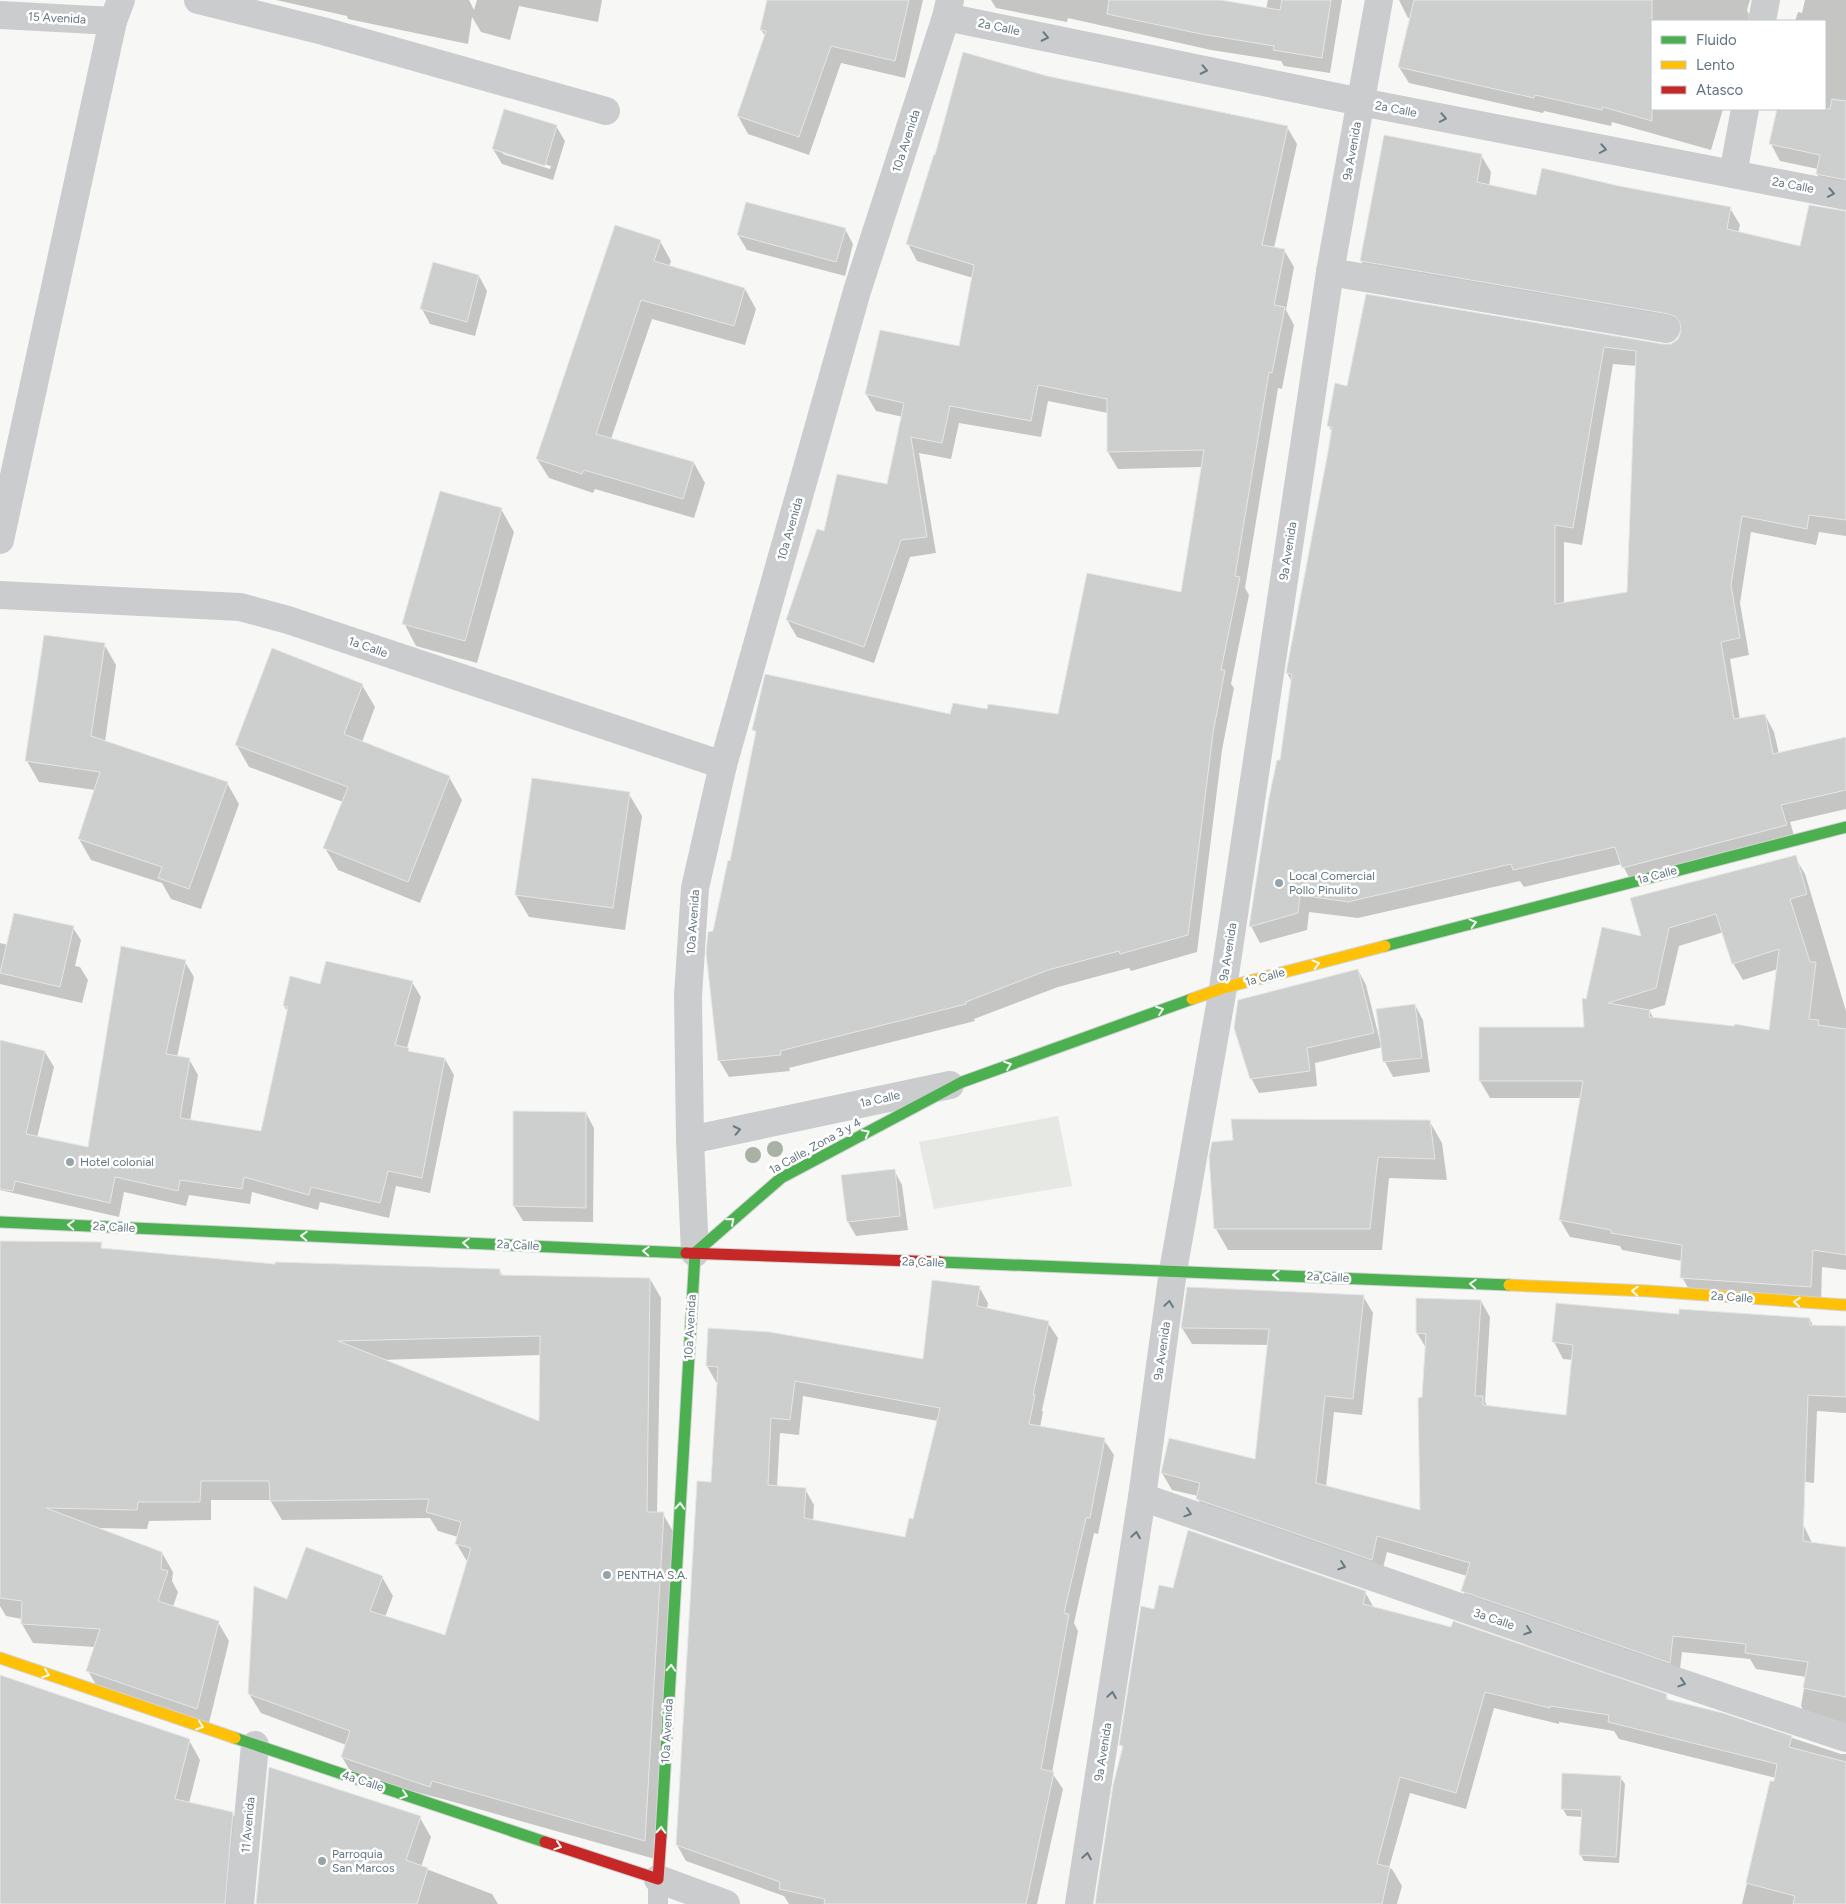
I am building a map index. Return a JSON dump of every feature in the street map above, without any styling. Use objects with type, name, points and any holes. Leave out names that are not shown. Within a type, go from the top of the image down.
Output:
[{"type":"main road","name":"1a Calle","points":[[962,1082],[1223,988],[1846,827]]},
{"type":"main road","name":"1a Calle, Zona 3 y 4","points":[[694,1253],[781,1178],[962,1082]]},
{"type":"main road","name":"2a Calle","points":[[0,1222],[694,1253],[1173,1271],[1649,1292],[1846,1305]]},
{"type":"main road","name":"10a Avenida","points":[[658,1891],[694,1253]]},
{"type":"main road","name":"4a Calle","points":[[0,1658],[255,1745],[658,1891]]},
{"type":"street","points":[[198,0],[332,34],[606,110]]},
{"type":"street","name":"9a Avenida","points":[[1079,1904],[1142,1497],[1173,1271],[1223,988],[1330,272],[1379,0]]},
{"type":"street","points":[[1762,20],[1766,0]]},
{"type":"street","name":"2a Calle","points":[[948,8],[1361,102],[1846,196]]},
{"type":"street","name":"10a Avenida","points":[[694,1253],[688,996],[695,888],[723,765],[857,291],[948,8]]},
{"type":"street","points":[[0,540],[117,11]]},
{"type":"street","name":"15 Avenida","points":[[0,15],[117,11]]},
{"type":"street","points":[[1733,174],[1745,110]]},
{"type":"street","points":[[1330,272],[1666,329]]},
{"type":"street","name":"1a Calle","points":[[0,595],[240,607],[288,620],[723,765]]},
{"type":"street","name":"1a Calle","points":[[690,1140],[962,1082]]},
{"type":"street","name":"3a Calle","points":[[1142,1497],[1846,1738]]},
{"type":"street","name":"11 Avenida","points":[[240,1904],[255,1745]]},
{"type":"street","name":"4a Calle","points":[[658,1891],[726,1904]]},
{"type":"shaded area","points":[[1058,1116],[1072,1186],[934,1209],[919,1142]]},
{"type":"building","points":[[767,0],[909,0],[895,61],[831,46],[799,137],[737,116],[766,31],[760,30]]},
{"type":"building","points":[[1109,0],[1221,0],[1280,10],[1282,0],[1331,0],[1322,58],[1273,50],[1274,46],[1201,34],[1107,14]]},
{"type":"building","points":[[1414,0],[1652,0],[1652,121],[1603,107],[1602,110],[1535,95],[1534,98],[1398,67]]},
{"type":"building","points":[[963,52],[1047,76],[1288,126],[1262,245],[1285,249],[1274,305],[1285,307],[1272,373],[1269,372],[1235,576],[1240,577],[1221,670],[1225,670],[1213,733],[1188,935],[1120,954],[1119,951],[1048,970],[966,1002],[966,1004],[780,1051],[781,1055],[718,1061],[706,953],[708,932],[713,931],[728,860],[730,861],[756,731],[752,730],[765,674],[950,714],[953,703],[987,709],[988,704],[1058,714],[1087,573],[1181,592],[1204,450],[1107,452],[1107,399],[1038,385],[1031,421],[950,406],[942,443],[911,437],[927,537],[901,540],[864,647],[786,620],[817,529],[824,531],[837,474],[887,484],[904,403],[865,394],[880,330],[959,346],[974,265],[906,244],[935,155]]},
{"type":"building","points":[[1832,99],[1846,101],[1846,180],[1816,174],[1820,155],[1769,144],[1777,110],[1830,109]]},
{"type":"building","points":[[504,109],[557,125],[545,166],[492,149]]},
{"type":"building","points":[[1384,135],[1482,154],[1477,182],[1536,195],[1542,168],[1619,186],[1731,207],[1727,229],[1800,246],[1809,205],[1846,211],[1846,520],[1809,515],[1807,529],[1742,516],[1731,585],[1740,638],[1721,642],[1734,719],[1765,714],[1773,754],[1846,737],[1846,790],[1781,805],[1787,825],[1622,868],[1615,847],[1513,870],[1511,864],[1348,902],[1300,895],[1298,913],[1249,927],[1269,798],[1277,760],[1280,760],[1292,674],[1286,673],[1332,427],[1327,426],[1335,383],[1347,386],[1366,294],[1663,344],[1671,344],[1678,339],[1681,331],[1680,323],[1676,317],[1669,314],[1360,261]],"holes":[[[1604,347],[1636,351],[1627,592],[1555,604],[1555,525],[1573,528]]]},
{"type":"building","points":[[746,202],[846,228],[836,262],[737,235]]},
{"type":"building","points":[[615,225],[661,240],[654,261],[745,288],[734,326],[641,300],[596,434],[694,462],[683,499],[584,470],[582,474],[536,459]]},
{"type":"building","points":[[433,262],[479,275],[467,322],[420,309]]},
{"type":"building","points":[[440,491],[502,508],[465,641],[402,624]]},
{"type":"building","points":[[44,635],[105,643],[91,736],[228,782],[189,889],[158,878],[162,867],[78,839],[100,772],[25,761]]},
{"type":"building","points":[[272,648],[363,684],[344,734],[450,776],[408,882],[323,848],[348,787],[235,745]]},
{"type":"building","points":[[532,778],[630,792],[613,908],[515,895]]},
{"type":"building","points":[[1796,855],[1807,894],[1790,899],[1810,962],[1816,962],[1809,1019],[1819,1020],[1818,1025],[1846,1029],[1846,1255],[1813,1250],[1811,1287],[1680,1278],[1682,1245],[1611,1233],[1611,1230],[1559,1220],[1583,1081],[1479,1081],[1479,1027],[1584,1027],[1582,998],[1586,999],[1602,927],[1641,936],[1630,898]],"holes":[[[1716,914],[1732,964],[1779,949],[1769,1030],[1735,1024],[1734,1026],[1649,1017],[1650,1010],[1608,1003],[1656,988],[1669,928]]]},
{"type":"building","points":[[14,913],[74,926],[60,987],[0,973]]},
{"type":"building","points":[[121,946],[186,960],[166,1054],[190,1058],[180,1118],[261,1131],[288,1007],[283,1006],[290,976],[320,984],[326,961],[413,981],[395,1045],[409,1048],[408,1051],[445,1058],[422,1178],[388,1171],[380,1203],[311,1187],[309,1195],[244,1177],[242,1189],[180,1180],[178,1191],[115,1177],[110,1203],[15,1181],[13,1191],[0,1189],[0,1040],[45,1051],[26,1134],[88,1147]]},
{"type":"building","points":[[1358,969],[1374,1033],[1307,1048],[1310,1071],[1250,1079],[1234,1028],[1238,1000]]},
{"type":"building","points":[[1415,1004],[1422,1058],[1383,1062],[1376,1009]]},
{"type":"building","points":[[513,1111],[586,1112],[586,1208],[513,1206]]},
{"type":"building","points":[[1231,1119],[1430,1120],[1435,1159],[1378,1157],[1370,1229],[1214,1229],[1209,1156],[1212,1142],[1233,1140]]},
{"type":"building","points":[[895,1169],[900,1216],[847,1222],[841,1175]]},
{"type":"building","points":[[0,1241],[102,1242],[101,1248],[275,1264],[275,1262],[500,1269],[500,1275],[650,1278],[647,1512],[664,1512],[645,1841],[432,1781],[430,1787],[341,1757],[350,1731],[248,1694],[254,1586],[287,1599],[306,1547],[383,1576],[370,1611],[445,1635],[471,1548],[455,1544],[461,1522],[426,1512],[429,1499],[270,1501],[269,1481],[201,1481],[200,1502],[138,1502],[137,1510],[46,1508],[162,1552],[161,1569],[168,1571],[158,1601],[219,1621],[197,1709],[86,1671],[100,1629],[21,1624],[22,1601],[0,1598]],"holes":[[[540,1336],[539,1421],[338,1341]]]},
{"type":"building","points":[[932,1280],[980,1286],[977,1306],[1049,1321],[1033,1395],[1035,1395],[1029,1424],[1105,1438],[1090,1518],[1086,1518],[1064,1613],[1069,1614],[1041,1769],[1054,1772],[1026,1904],[824,1904],[825,1899],[779,1889],[780,1882],[676,1845],[697,1481],[711,1482],[718,1367],[706,1366],[708,1328],[770,1332],[923,1359]],"holes":[[[795,1381],[940,1408],[913,1519],[909,1518],[905,1537],[804,1518],[806,1488],[768,1485],[771,1418],[790,1420]]]},
{"type":"building","points":[[1187,1287],[1364,1295],[1353,1399],[1325,1396],[1316,1483],[1420,1510],[1418,1398],[1422,1397],[1426,1334],[1416,1333],[1416,1298],[1481,1300],[1475,1396],[1483,1396],[1483,1405],[1566,1415],[1573,1345],[1552,1342],[1556,1303],[1679,1314],[1679,1309],[1810,1318],[1810,1325],[1846,1326],[1846,1397],[1808,1395],[1803,1541],[1846,1547],[1846,1697],[1803,1688],[1808,1662],[1745,1653],[1746,1644],[1673,1636],[1670,1663],[1461,1591],[1470,1563],[1377,1536],[1372,1560],[1196,1499],[1200,1483],[1161,1473],[1169,1438],[1255,1459],[1269,1329],[1181,1328]]},
{"type":"building","points":[[1188,1530],[1366,1591],[1363,1604],[1451,1627],[1453,1621],[1667,1694],[1666,1699],[1723,1713],[1792,1736],[1789,1747],[1846,1762],[1846,1904],[1793,1904],[1795,1896],[1746,1883],[1770,1781],[1774,1781],[1777,1764],[1608,1722],[1609,1715],[1550,1706],[1550,1708],[1485,1692],[1456,1793],[1400,1777],[1377,1864],[1390,1867],[1382,1904],[1095,1904],[1113,1785],[1123,1746],[1119,1745],[1141,1606],[1154,1609],[1159,1585],[1173,1588]]},
{"type":"building","points":[[0,1675],[190,1739],[175,1799],[233,1812],[225,1904],[0,1904]]},
{"type":"building","name":"Parroquia San Marcos","points":[[269,1767],[421,1816],[406,1860],[428,1868],[417,1904],[256,1904]]},
{"type":"building","points":[[1562,1773],[1621,1776],[1616,1857],[1579,1855],[1582,1810],[1561,1809]]},
{"type":"traffic: fast","points":[[1385,946],[1846,827]]},
{"type":"traffic: fast","points":[[695,1253],[781,1178],[962,1082],[1192,999]]},
{"type":"traffic: fast","points":[[0,1222],[686,1253]]},
{"type":"traffic: fast","points":[[661,1836],[695,1253]]},
{"type":"traffic: fast","points":[[940,1262],[1509,1285]]},
{"type":"traffic: fast","points":[[235,1738],[545,1842]]},
{"type":"traffic: slow","points":[[1192,999],[1223,988],[1385,946]]},
{"type":"traffic: slow","points":[[1509,1285],[1649,1291],[1846,1305]]},
{"type":"traffic: slow","points":[[0,1658],[235,1738]]},
{"type":"traffic: jam","points":[[686,1253],[940,1262]]},
{"type":"traffic: jam","points":[[545,1842],[658,1879],[661,1836]]},
{"type":"place","name":"Local Comercial Pollo Pinulito","points":[[1279,883]]},
{"type":"place","name":"Hotel colonial","points":[[70,1162]]},
{"type":"place","name":"PENTHA S.A.","points":[[607,1575]]},
{"type":"place","name":"Parroquia San Marcos","points":[[322,1861]]}]
